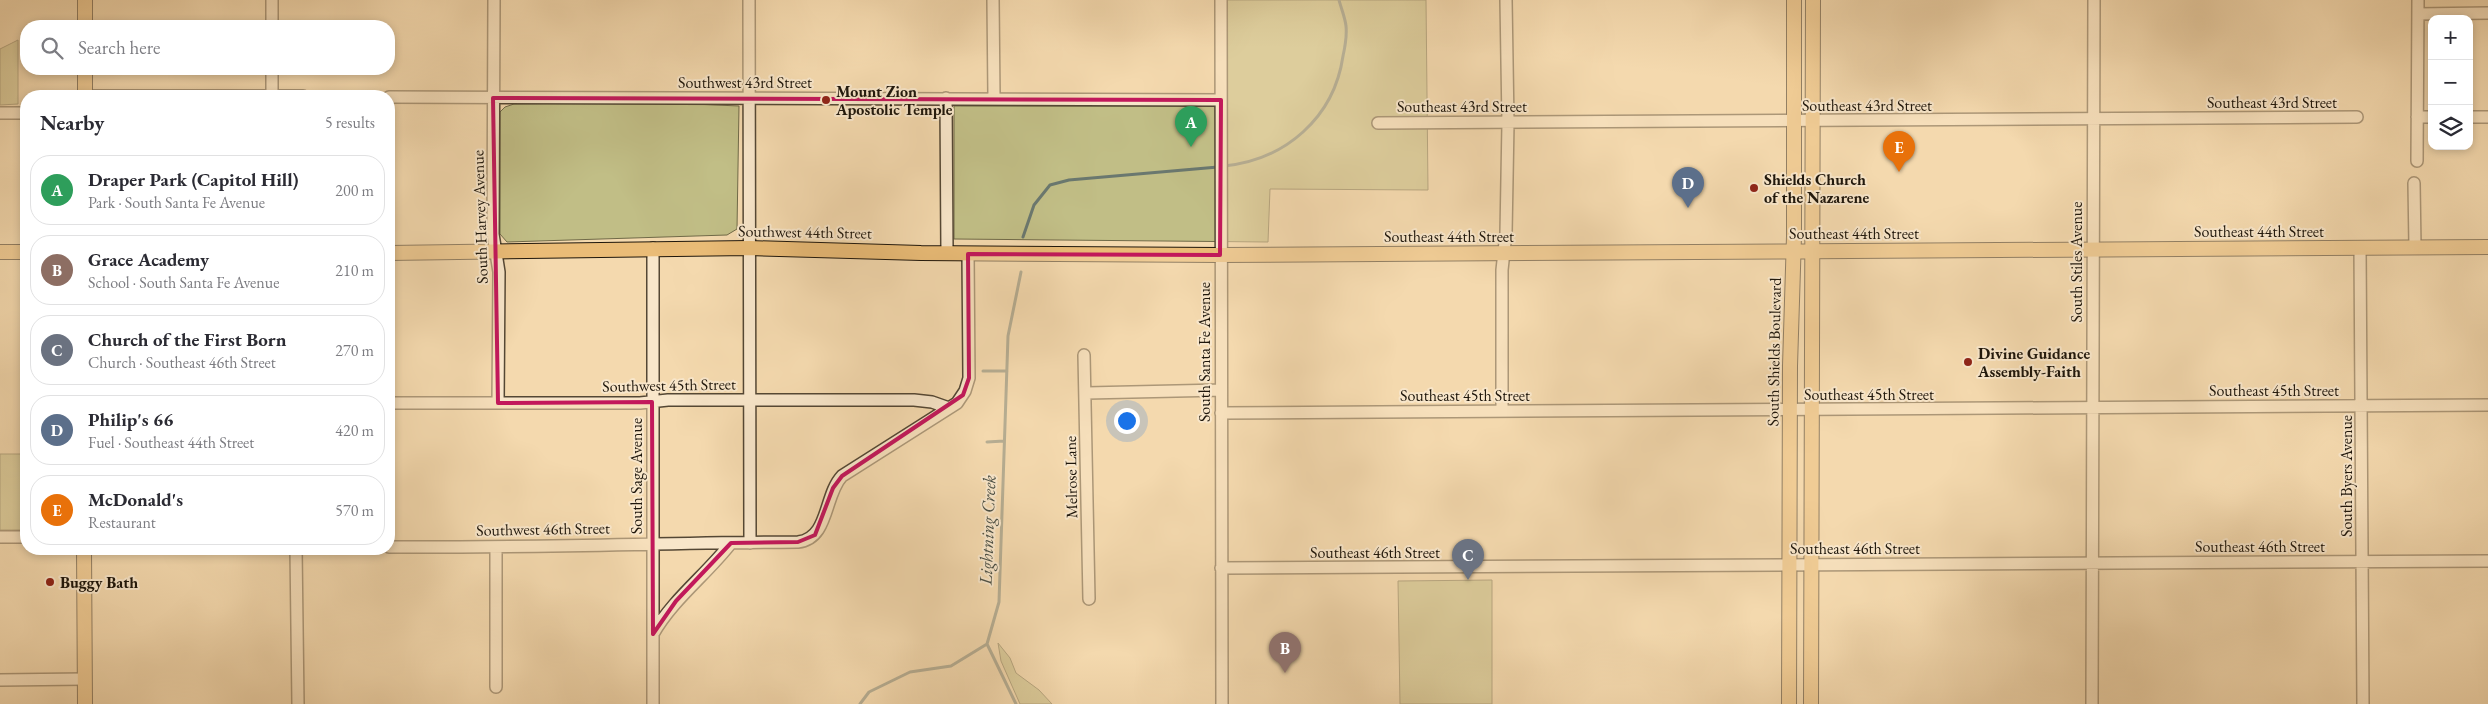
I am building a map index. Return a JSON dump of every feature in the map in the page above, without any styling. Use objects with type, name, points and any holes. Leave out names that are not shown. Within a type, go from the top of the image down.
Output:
[{"type":"main road","points":[[85,0],[85,20]]},
{"type":"main road","name":"South Shields Boulevard","points":[[1789,704],[1790,410],[1795,121],[1794,0]]},
{"type":"main road","points":[[1811,704],[1813,0]]},
{"type":"main road","points":[[85,75],[85,90]]},
{"type":"main road","name":"Southeast 44th Street","points":[[1220,255],[2488,247]]},
{"type":"main road","name":"Southwest 44th Street","points":[[395,253],[750,248],[947,254],[1220,255]]},
{"type":"main road","points":[[0,252],[20,252]]},
{"type":"main road","points":[[84,555],[85,704]]},
{"type":"street","points":[[272,0],[272,20]]},
{"type":"street","name":"South Harvey Avenue","points":[[494,0],[493,234],[499,272],[498,403]]},
{"type":"street","points":[[749,0],[750,543]]},
{"type":"street","points":[[993,0],[994,98]]},
{"type":"street","name":"South Santa Fe Avenue","points":[[1221,0],[1222,704]]},
{"type":"street","points":[[1502,411],[1508,123],[1506,0]]},
{"type":"street","name":"South Stiles Avenue","points":[[2092,704],[2091,408],[2094,0]]},
{"type":"street","points":[[2416,161],[2418,0]]},
{"type":"street","points":[[2418,14],[2488,13]]},
{"type":"street","points":[[272,75],[272,90]]},
{"type":"street","name":"Southwest 43rd Street","points":[[395,97],[1222,100]]},
{"type":"street","points":[[946,98],[947,254]]},
{"type":"street","points":[[0,113],[20,113]]},
{"type":"street","name":"Southeast 43rd Street","points":[[1378,123],[2357,117]]},
{"type":"street","points":[[2416,117],[2428,117]]},
{"type":"street","points":[[2473,117],[2488,117]]},
{"type":"street","points":[[2414,183],[2415,247]]},
{"type":"street","name":"South Sage Avenue","points":[[653,248],[653,704]]},
{"type":"street","name":"South Byers Avenue","points":[[2360,248],[2363,406],[2363,704]]},
{"type":"street","points":[[949,408],[963,395],[969,378],[968,254]]},
{"type":"street","name":"Melrose Lane","points":[[1084,355],[1089,599]]},
{"type":"street","points":[[1086,393],[1221,390]]},
{"type":"street","name":"Southwest 45th Street","points":[[395,403],[924,400],[949,408]]},
{"type":"street","name":"Southeast 45th Street","points":[[1221,412],[2488,405]]},
{"type":"street","name":"Southwest 46th Street","points":[[395,547],[496,548],[806,541],[815,535],[833,488],[842,476],[949,408]]},
{"type":"street","points":[[0,537],[20,537]]},
{"type":"street","points":[[653,634],[668,611],[713,566],[731,543]]},
{"type":"street","points":[[496,548],[496,687]]},
{"type":"street","points":[[296,555],[298,704]]},
{"type":"street","name":"Southeast 46th Street","points":[[1222,568],[1561,569],[1789,564],[2488,561]]},
{"type":"street","points":[[0,680],[84,679]]},
{"type":"highlighted area","points":[[493,98],[1221,100],[1220,255],[968,254],[969,378],[963,395],[842,476],[833,488],[815,535],[798,542],[731,543],[676,601],[653,634],[652,402],[498,403]]},
{"type":"shaded area","points":[[1227,0],[1426,0],[1428,190],[1270,189],[1268,242],[954,239],[954,106],[1227,106]]},
{"type":"shaded area","points":[[18,40],[18,104],[0,105],[0,49]]},
{"type":"shaded area","points":[[646,102],[739,106],[737,229],[727,235],[507,242],[500,234],[500,112],[505,107],[514,104]]},
{"type":"shaded area","points":[[0,454],[20,454],[20,530],[0,530]]},
{"type":"shaded area","points":[[1492,580],[1492,704],[1400,704],[1398,581]]},
{"type":"shaded area","points":[[998,643],[1010,658],[1016,673],[1039,690],[1052,704],[1020,704],[1001,661]]},
{"type":"waterway","name":"Lightning Creek","points":[[1224,166],[1246,162],[1267,155],[1286,145],[1303,132],[1329,99],[1338,78],[1346,38],[1346,26],[1339,0]]},
{"type":"waterway","name":"Lightning Creek","points":[[1023,237],[1034,205],[1050,185],[1069,180],[1218,167]]},
{"type":"waterway","name":"Lightning Creek","points":[[860,704],[869,692],[910,672],[951,666],[987,644],[999,602],[1008,336],[1021,272]]},
{"type":"waterway","points":[[983,371],[1007,371]]},
{"type":"waterway","points":[[987,442],[1004,441]]},
{"type":"waterway","points":[[987,644],[1016,704]]},
{"type":"place","name":"Mount Zion Apostolic Temple","points":[[826,100]]},
{"type":"place","name":"Draper Park (Capitol Hill)","points":[[1191,147]]},
{"type":"place","name":"McDonald's","points":[[1899,172]]},
{"type":"place","name":"Shields Church of the Nazarene","points":[[1754,188]]},
{"type":"place","name":"Philip's 66","points":[[1688,208]]},
{"type":"place","name":"Divine Guidance Assembly-Faith","points":[[1968,362]]},
{"type":"place","name":"Church of the First Born","points":[[1468,580]]},
{"type":"place","name":"Buggy Bath","points":[[50,582]]},
{"type":"place","name":"Grace Academy","points":[[1285,673]]}]
